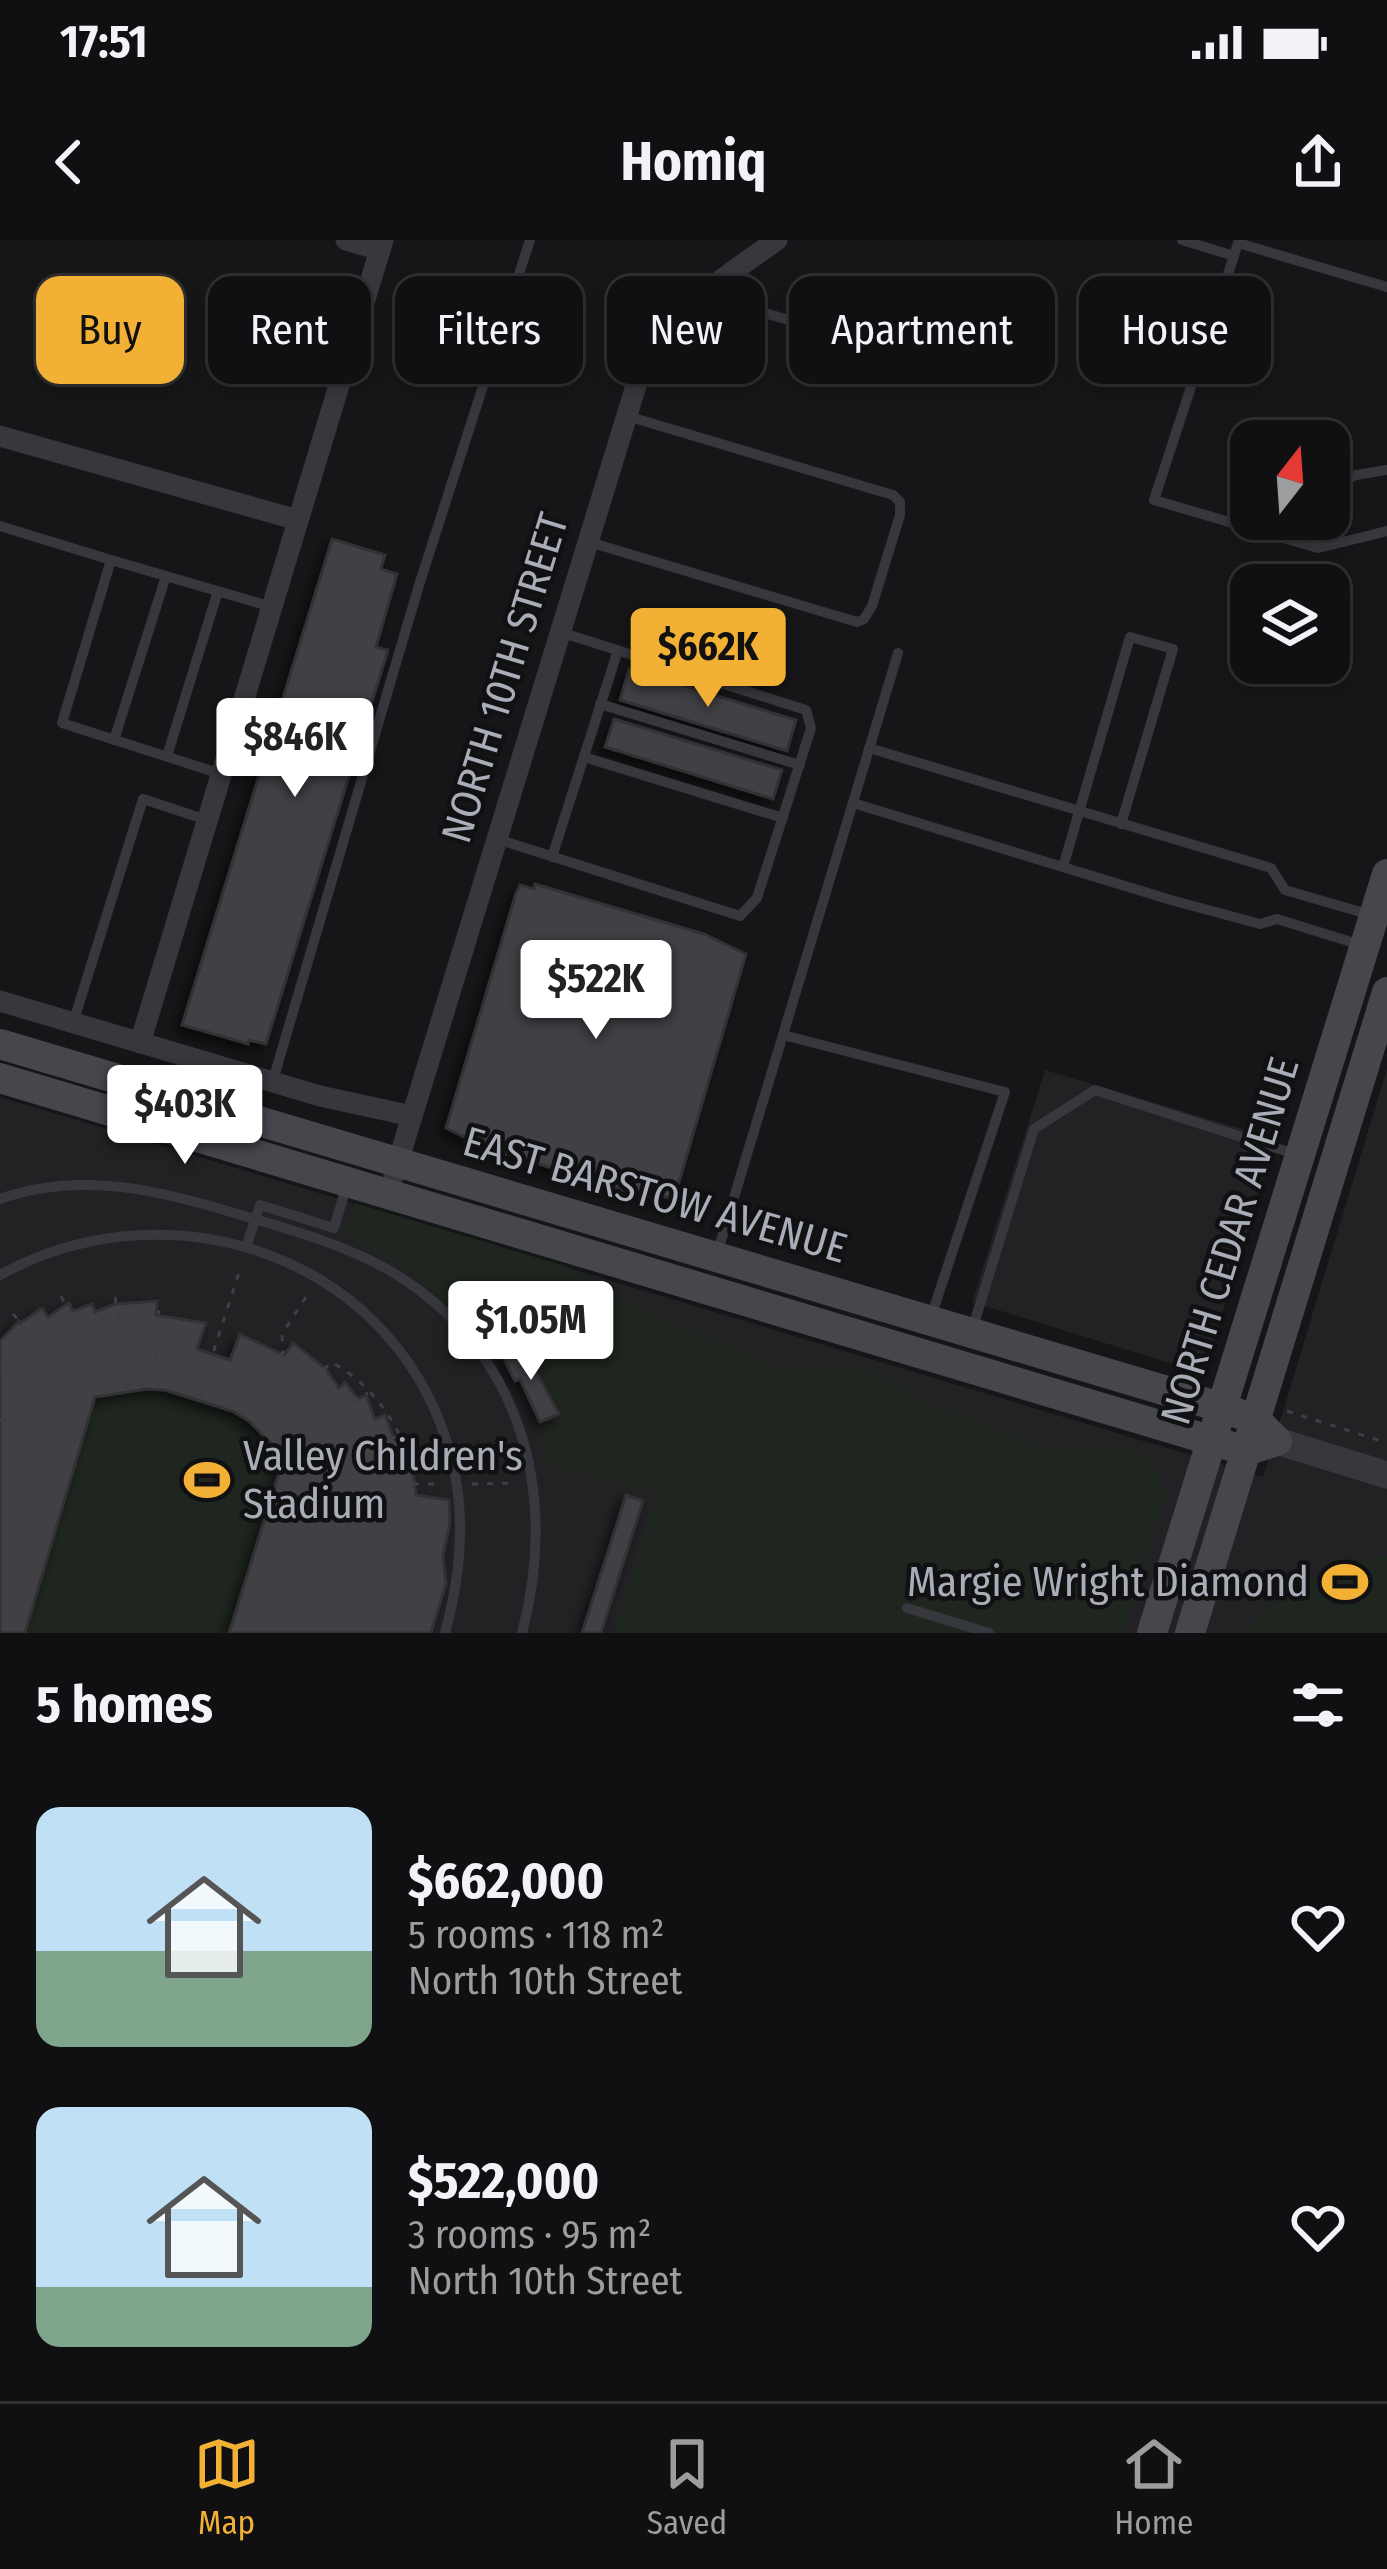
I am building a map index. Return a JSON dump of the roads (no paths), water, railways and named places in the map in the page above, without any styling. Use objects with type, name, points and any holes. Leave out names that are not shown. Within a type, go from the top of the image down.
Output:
[{"type":"main road","name":"NORTH CEDAR AVENUE","points":[[1152,1633],[1387,874]]},
{"type":"main road","name":"NORTH CEDAR AVENUE","points":[[1273,1424],[1387,992]]},
{"type":"main road","name":"EAST BARSTOW AVENUE","points":[[0,1044],[393,1178],[1213,1442],[1246,1450],[1273,1424],[716,1257],[393,1178],[348,1181],[0,1078]]},
{"type":"main road","name":"NORTH CEDAR AVENUE","points":[[1190,1633],[1246,1450]]},
{"type":"street","points":[[140,1043],[381,245],[346,240]]},
{"type":"street","name":"NORTH 10TH STREET","points":[[727,276],[777,240]]},
{"type":"street","name":"NORTH 10TH STREET","points":[[393,1178],[639,384]]},
{"type":"street","points":[[0,436],[298,520]]},
{"type":"street","points":[[0,1001],[272,1082],[412,1116]]},
{"type":"street","name":"EAST BARSTOW AVENUE","points":[[1273,1424],[1387,1475]]},
{"type":"lane","points":[[272,1082],[420,582],[530,240]]},
{"type":"lane","points":[[1182,240],[1234,256]]},
{"type":"lane","points":[[1387,287],[1238,243],[1154,500],[1318,548],[1387,531]]},
{"type":"lane","points":[[588,542],[849,620],[864,619],[872,606],[900,514],[900,502],[893,495],[627,416]]},
{"type":"lane","points":[[1350,480],[1387,470]]},
{"type":"lane","points":[[0,526],[272,607]]},
{"type":"lane","points":[[111,560],[62,723],[221,773]]},
{"type":"lane","points":[[114,740],[166,576]]},
{"type":"lane","points":[[167,756],[218,591]]},
{"type":"lane","points":[[497,839],[740,916],[757,898],[800,765],[811,728],[806,710],[560,632]]},
{"type":"lane","points":[[1063,867],[1130,637],[1173,650],[1121,824]]},
{"type":"lane","points":[[552,857],[618,650]]},
{"type":"lane","points":[[716,1257],[898,653]]},
{"type":"lane","points":[[600,704],[800,765]]},
{"type":"lane","points":[[869,748],[1271,868],[1285,890],[1374,916]]},
{"type":"lane","points":[[584,758],[783,818]]},
{"type":"lane","points":[[73,1023],[143,799],[207,820]]},
{"type":"lane","points":[[853,803],[1260,924],[1277,919],[1364,946]]},
{"type":"lane","points":[[1277,919],[1285,890]]},
{"type":"lane","points":[[783,1035],[1005,1092],[930,1320]]},
{"type":"lane","points":[[971,1333],[1034,1129],[1094,1090],[1300,1155]]},
{"type":"lane","points":[[246,1247],[260,1205],[334,1228],[348,1181]]},
{"type":"lane","points":[[0,1198],[54,1187],[105,1184],[167,1194],[348,1250],[422,1292],[484,1358],[522,1433],[535,1483],[537,1558],[521,1633]]},
{"type":"lane","points":[[0,1275],[56,1249],[118,1234],[183,1234],[246,1247],[318,1279],[365,1313],[407,1360],[437,1418],[456,1484],[458,1560],[446,1633]]},
{"type":"lane","points":[[907,1608],[989,1633]]},
{"type":"place","name":"Valley Children's Stadium","points":[[207,1480]]},
{"type":"place","name":"Margie Wright Diamond","points":[[1345,1582]]}]
